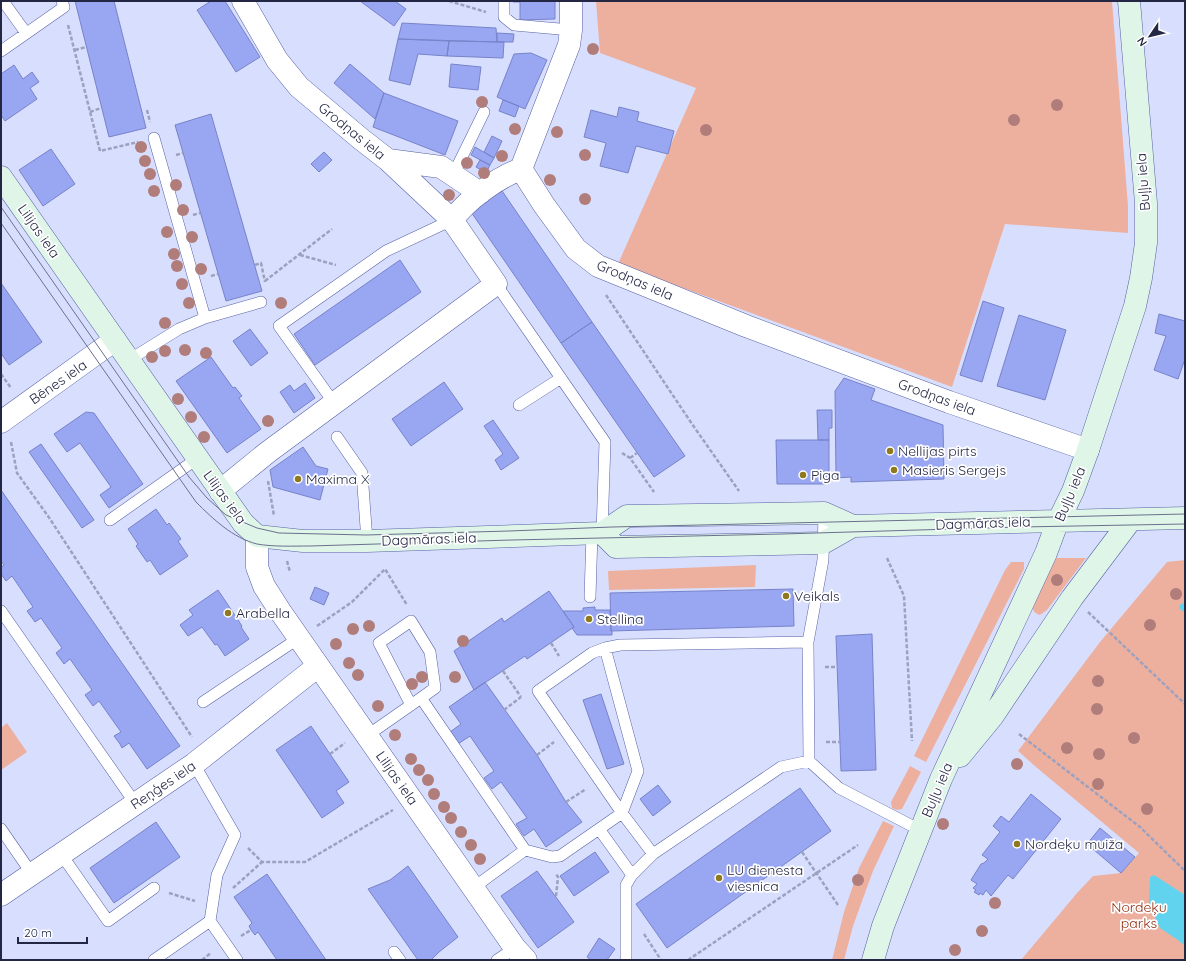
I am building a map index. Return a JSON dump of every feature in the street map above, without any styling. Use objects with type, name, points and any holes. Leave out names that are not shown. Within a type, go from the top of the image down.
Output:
[{"type":"street","name":"Grodņas iela","points":[[243,1],[276,60],[299,87],[361,139],[388,160],[441,167],[480,193]]},
{"type":"street","points":[[452,220],[461,208],[480,193],[507,175],[521,169],[569,45],[571,30],[571,1]]},
{"type":"street","name":"Buļļu iela","points":[[873,960],[883,926],[941,779],[1043,560],[1058,521],[1073,491],[1136,306],[1146,243],[1146,203],[1129,1]]},
{"type":"street","points":[[220,490],[268,452],[496,284],[452,220],[388,160]]},
{"type":"street","name":"Grodņas iela","points":[[521,169],[544,205],[576,249],[598,266],[746,326],[949,402],[1088,450]]},
{"type":"street","name":"Lilijas iela","points":[[1,176],[243,523],[257,536],[257,567],[264,586],[318,666],[357,738],[473,888],[520,954]]},
{"type":"street","name":"Bēnes iela","points":[[3,417],[115,340]]},
{"type":"street","name":"Dagmāras iela","points":[[257,536],[281,540],[367,541],[597,533],[626,516],[824,513],[853,526],[1185,518]]},
{"type":"street","points":[[941,779],[992,717],[1072,598],[1130,520]]},
{"type":"street","name":"Dagmāras iela","points":[[597,533],[616,547],[823,543],[853,526]]},
{"type":"street","name":"Reņģes iela","points":[[1,895],[199,760],[318,666]]},
{"type":"lane","points":[[3,1],[26,34]]},
{"type":"lane","points":[[504,1],[504,17],[514,25],[571,30]]},
{"type":"lane","points":[[1,51],[26,34],[63,4]]},
{"type":"lane","points":[[453,175],[484,112]]},
{"type":"lane","points":[[154,138],[205,318]]},
{"type":"lane","points":[[334,403],[279,326],[386,251],[452,220]]},
{"type":"lane","points":[[496,284],[605,442],[590,597]]},
{"type":"lane","points":[[129,360],[179,329],[205,318],[261,302]]},
{"type":"lane","points":[[519,405],[561,378]]},
{"type":"lane","points":[[337,437],[362,473],[367,541]]},
{"type":"lane","points":[[110,520],[198,458]]},
{"type":"lane","points":[[824,513],[823,560],[808,642],[809,761],[839,788],[920,830]]},
{"type":"lane","points":[[1,611],[135,803]]},
{"type":"lane","points":[[357,738],[411,705],[435,688],[430,652],[411,621],[379,643],[411,705]]},
{"type":"lane","points":[[203,702],[299,638]]},
{"type":"lane","points":[[653,854],[622,813],[538,691],[592,653],[604,648],[620,645],[808,642]]},
{"type":"lane","points":[[421,698],[525,850],[552,857],[560,856],[622,813],[638,771],[604,648]]},
{"type":"lane","points":[[199,760],[235,835],[217,875],[210,920],[237,960]]},
{"type":"lane","points":[[626,960],[626,886],[632,875],[653,854],[781,767],[809,761]]},
{"type":"lane","points":[[1,829],[32,874]]},
{"type":"lane","points":[[599,829],[632,875]]},
{"type":"lane","points":[[473,888],[525,850]]},
{"type":"lane","points":[[61,854],[108,921],[154,888]]},
{"type":"lane","points":[[154,960],[210,920]]},
{"type":"lane","points":[[497,960],[520,954]]},
{"type":"path","points":[[449,1],[504,17]]},
{"type":"path","points":[[63,4],[100,151],[154,138],[147,110]]},
{"type":"path","points":[[75,50],[86,48]]},
{"type":"path","points":[[90,112],[102,108]]},
{"type":"path","points":[[265,281],[332,229]]},
{"type":"path","points":[[300,255],[357,271]]},
{"type":"path","points":[[606,295],[739,492]]},
{"type":"path","points":[[3,417],[17,473],[48,516],[199,760]]},
{"type":"path","points":[[605,442],[630,458],[656,495]]},
{"type":"path","points":[[268,452],[268,477],[273,511],[281,540]]},
{"type":"path","points":[[630,458],[637,453]]},
{"type":"path","points":[[887,558],[904,596],[912,741]]},
{"type":"path","points":[[299,638],[352,602],[386,569],[408,607],[411,621]]},
{"type":"path","points":[[1103,624],[1185,704]]},
{"type":"path","points":[[827,667],[838,667]]},
{"type":"path","points":[[503,671],[521,697]]},
{"type":"path","points":[[504,710],[521,697],[538,691]]},
{"type":"path","points":[[1019,734],[1140,826],[1185,871]]},
{"type":"path","points":[[330,754],[357,738]]},
{"type":"path","points":[[537,755],[554,742]]},
{"type":"path","points":[[830,742],[840,742]]},
{"type":"path","points":[[566,802],[589,787]]},
{"type":"path","points":[[154,888],[212,906],[262,862],[305,862],[395,809]]},
{"type":"path","points":[[235,835],[262,862]]},
{"type":"path","points":[[688,960],[858,845]]},
{"type":"path","points":[[802,852],[838,905]]},
{"type":"path","points":[[556,896],[558,877]]},
{"type":"green space","points":[[596,1],[1112,1],[1128,206],[1128,233],[1005,224],[952,387],[618,264],[696,88],[600,53]]},
{"type":"green space","points":[[1056,558],[1086,558],[1047,610],[1040,615],[1034,612],[1033,605]]},
{"type":"green space","name":"Nordeķu parks","points":[[1185,560],[1185,960],[1021,960],[1093,876],[1121,873],[1139,853],[1018,751],[1100,642],[1167,562]]},
{"type":"green space","points":[[1011,562],[1024,562],[1024,569],[926,762],[914,756],[1005,570]]},
{"type":"green space","points":[[756,565],[755,587],[609,590],[608,571]]},
{"type":"green space","points":[[7,723],[27,752],[1,770],[1,728]]},
{"type":"green space","points":[[910,766],[921,772],[902,809],[897,810],[892,808],[891,802]]},
{"type":"green space","points":[[883,821],[894,826],[873,871],[853,926],[844,960],[832,960],[844,912],[859,868]]},
{"type":"water","points":[[1154,875],[1185,895],[1185,946],[1160,928],[1149,904],[1150,877]]},
{"type":"building","points":[[75,1],[114,1],[146,128],[109,137]]},
{"type":"building","points":[[211,1],[225,1],[260,57],[236,72],[197,10]]},
{"type":"building","points":[[360,1],[395,1],[406,9],[394,26]]},
{"type":"building","points":[[513,1],[555,1],[555,19],[520,20],[520,2]]},
{"type":"building","points":[[402,23],[496,28],[497,42],[398,39]]},
{"type":"building","points":[[497,33],[514,34],[513,42],[497,42]]},
{"type":"building","points":[[398,39],[449,41],[447,56],[418,54],[410,85],[389,80]]},
{"type":"building","points":[[449,41],[504,42],[503,58],[447,56]]},
{"type":"building","points":[[531,53],[547,60],[525,109],[497,97],[514,54]]},
{"type":"building","points":[[350,64],[384,93],[375,119],[334,83]]},
{"type":"building","points":[[451,64],[481,67],[478,90],[449,87]]},
{"type":"building","points":[[14,65],[23,79],[32,72],[39,82],[30,88],[37,99],[5,121],[1,115],[1,74]]},
{"type":"building","points":[[384,93],[458,121],[445,155],[373,127]]},
{"type":"building","points":[[503,100],[519,106],[515,117],[499,111]]},
{"type":"building","points":[[619,107],[639,112],[637,121],[674,131],[668,154],[636,146],[628,173],[600,166],[606,143],[584,137],[591,110],[617,117]]},
{"type":"building","points":[[211,114],[262,291],[226,301],[175,125]]},
{"type":"building","points":[[492,136],[502,141],[494,158],[484,152]]},
{"type":"building","points":[[475,147],[494,158],[490,165],[471,155]]},
{"type":"building","points":[[51,149],[75,184],[43,206],[19,170]]},
{"type":"building","points":[[324,152],[332,160],[319,172],[311,164]]},
{"type":"building","points":[[480,160],[490,165],[486,173],[476,167]]},
{"type":"building","points":[[500,188],[592,322],[561,343],[469,209]]},
{"type":"building","points":[[400,260],[421,292],[315,365],[294,334]]},
{"type":"building","points":[[1,283],[42,342],[9,365],[1,353]]},
{"type":"building","points":[[983,301],[1004,308],[982,382],[960,375]]},
{"type":"building","points":[[1159,314],[1185,321],[1185,359],[1178,379],[1154,370],[1166,336],[1155,333]]},
{"type":"building","points":[[1019,315],[1066,330],[1045,400],[997,386]]},
{"type":"building","points":[[592,322],[685,456],[654,477],[561,343]]},
{"type":"building","points":[[250,329],[268,353],[251,366],[233,341]]},
{"type":"building","points":[[211,357],[233,388],[235,387],[242,396],[239,398],[261,429],[227,453],[176,381]]},
{"type":"building","name":"Nellijas pirts","points":[[844,378],[875,389],[871,400],[943,425],[944,479],[851,482],[851,477],[836,478],[835,391]]},
{"type":"building","points":[[444,382],[463,409],[411,446],[392,419]]},
{"type":"building","points":[[305,383],[315,398],[294,413],[280,392],[290,385],[294,391]]},
{"type":"building","points":[[817,410],[832,410],[832,428],[829,428],[829,440],[818,440]]},
{"type":"building","points":[[86,412],[94,413],[143,484],[109,508],[100,495],[111,487],[80,443],[67,452],[54,434]]},
{"type":"building","points":[[493,420],[519,458],[501,470],[495,460],[503,454],[484,426]]},
{"type":"building","points":[[776,440],[829,440],[829,484],[777,484]]},
{"type":"building","points":[[41,444],[94,520],[82,528],[29,452]]},
{"type":"building","name":"Maxima X","points":[[303,447],[316,466],[328,469],[320,500],[273,487],[270,470]]},
{"type":"building","points":[[1,490],[180,746],[147,769],[129,743],[122,748],[114,736],[121,732],[99,701],[93,706],[85,695],[92,690],[70,659],[64,664],[56,653],[62,648],[41,618],[35,622],[27,611],[33,607],[12,576],[6,581],[1,574],[1,567],[4,565],[1,561]]},
{"type":"building","points":[[156,509],[167,525],[169,523],[181,539],[178,541],[188,556],[160,575],[150,560],[147,562],[136,546],[138,544],[128,529]]},
{"type":"building","points":[[315,587],[329,593],[324,605],[310,599]]},
{"type":"building","points":[[793,589],[794,626],[611,631],[610,593]]},
{"type":"building","points":[[218,590],[249,639],[225,656],[202,627],[188,636],[180,625],[193,615],[189,610]]},
{"type":"building","points":[[549,591],[574,627],[527,659],[525,656],[474,690],[454,651],[502,618],[504,622]]},
{"type":"building","points":[[595,607],[595,610],[610,610],[612,635],[577,635],[572,628],[574,627],[563,611],[583,611],[583,608]]},
{"type":"building","points":[[872,634],[876,770],[841,771],[836,636]]},
{"type":"building","points":[[485,682],[537,755],[566,802],[582,822],[546,847],[534,829],[524,836],[516,824],[527,818],[501,782],[492,789],[484,778],[494,771],[470,736],[458,744],[450,732],[461,724],[449,707]]},
{"type":"building","points":[[601,694],[624,764],[607,769],[583,700]]},
{"type":"building","points":[[311,726],[349,782],[336,791],[344,803],[322,818],[276,750]]},
{"type":"building","points":[[658,785],[671,802],[653,816],[640,799]]},
{"type":"building","name":"LU dienesta viesnica","points":[[800,788],[831,831],[667,948],[636,904]]},
{"type":"building","name":"Nordeķu muiža","points":[[1031,794],[1061,819],[1013,879],[1008,875],[991,896],[986,890],[983,895],[980,893],[979,895],[974,892],[976,890],[973,888],[977,884],[971,880],[981,864],[988,859],[982,855],[1000,832],[993,826],[1001,816],[1009,822]]},
{"type":"building","points":[[156,822],[180,857],[114,903],[90,868]]},
{"type":"building","points":[[1100,828],[1135,857],[1121,873],[1087,844]]},
{"type":"building","points":[[595,852],[609,872],[574,896],[560,876]]},
{"type":"building","points":[[408,866],[458,937],[431,960],[418,960],[368,889],[390,880]]},
{"type":"building","points":[[537,871],[574,922],[538,948],[501,896]]},
{"type":"building","points":[[267,874],[326,960],[277,960],[258,932],[255,935],[251,930],[249,926],[252,923],[234,897]]},
{"type":"building","points":[[599,938],[615,949],[607,960],[591,960],[587,957]]},
{"type":"tram line","points":[[1,207],[189,477],[207,498],[226,515],[257,528],[279,533],[366,535],[612,527],[1185,514]]},
{"type":"tram line","points":[[1,223],[196,502],[216,521],[232,533],[257,544],[277,546],[310,546],[1185,524]]},
{"type":"place","name":"Nellijas pirts","points":[[890,451]]},
{"type":"place","name":"Masieris Sergejs","points":[[894,470]]},
{"type":"place","name":"Piga","points":[[803,475]]},
{"type":"place","name":"Maxima X","points":[[298,479]]},
{"type":"place","name":"Veikals","points":[[786,596]]},
{"type":"place","name":"Arabella","points":[[228,613]]},
{"type":"place","name":"Stellina","points":[[589,619]]},
{"type":"place","name":"Nordeķu muiža","points":[[1017,844]]},
{"type":"place","name":"LU dienesta viesnica","points":[[719,878]]}]
